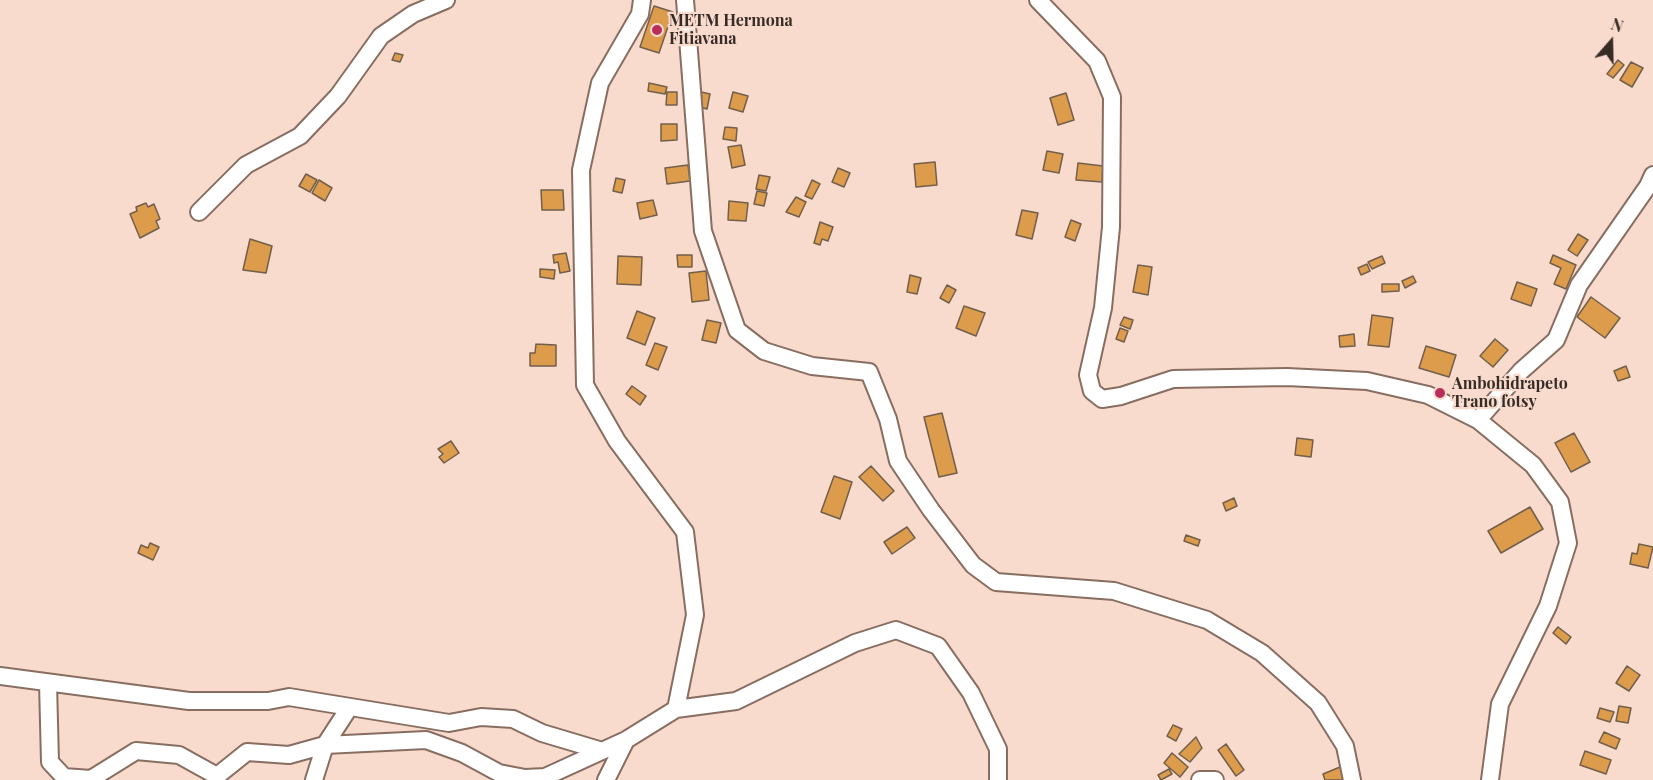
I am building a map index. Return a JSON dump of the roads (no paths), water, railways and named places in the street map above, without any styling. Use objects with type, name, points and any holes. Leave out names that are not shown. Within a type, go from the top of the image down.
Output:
[{"type":"street","points":[[199,212],[246,165],[300,136],[338,96],[381,36],[413,14],[446,0]]},
{"type":"street","points":[[642,0],[640,14],[600,83],[581,170],[585,385],[617,441],[685,532],[695,615],[676,710]]},
{"type":"street","points":[[685,0],[703,231],[737,330],[764,351],[812,366],[869,372],[888,419],[898,461],[931,510],[973,565],[996,582],[1114,591],[1207,620],[1262,653],[1318,703],[1345,746],[1352,780]]},
{"type":"street","points":[[1038,0],[1097,61],[1112,97],[1111,227],[1103,309],[1088,375],[1092,391],[1102,399],[1121,396],[1173,379],[1208,377],[1367,381],[1428,395],[1478,420],[1533,465],[1560,502],[1568,543],[1548,606],[1500,704],[1490,780]]},
{"type":"street","points":[[1478,420],[1521,371],[1556,340],[1580,285],[1648,186],[1653,175]]},
{"type":"street","points":[[48,683],[50,762],[64,777],[91,779],[136,751],[180,755],[217,776],[248,752],[289,755],[325,745],[426,740],[462,753],[499,773],[525,778],[545,777],[599,750],[627,740],[676,710],[736,701],[855,643],[896,630],[938,646],[971,693],[998,749],[998,780]]},
{"type":"street","points":[[0,676],[189,701],[268,701],[289,697],[449,723],[481,717],[513,719],[542,733],[599,750]]},
{"type":"street","points":[[314,780],[325,745],[349,708]]},
{"type":"street","points":[[606,780],[627,740]]},
{"type":"street","points":[[1200,780],[1215,780]]},
{"type":"place","name":"METM Hermona Fitiavana","points":[[657,30]]},
{"type":"place","name":"Ambohidrapeto Trano fotsy","points":[[1440,393]]}]
